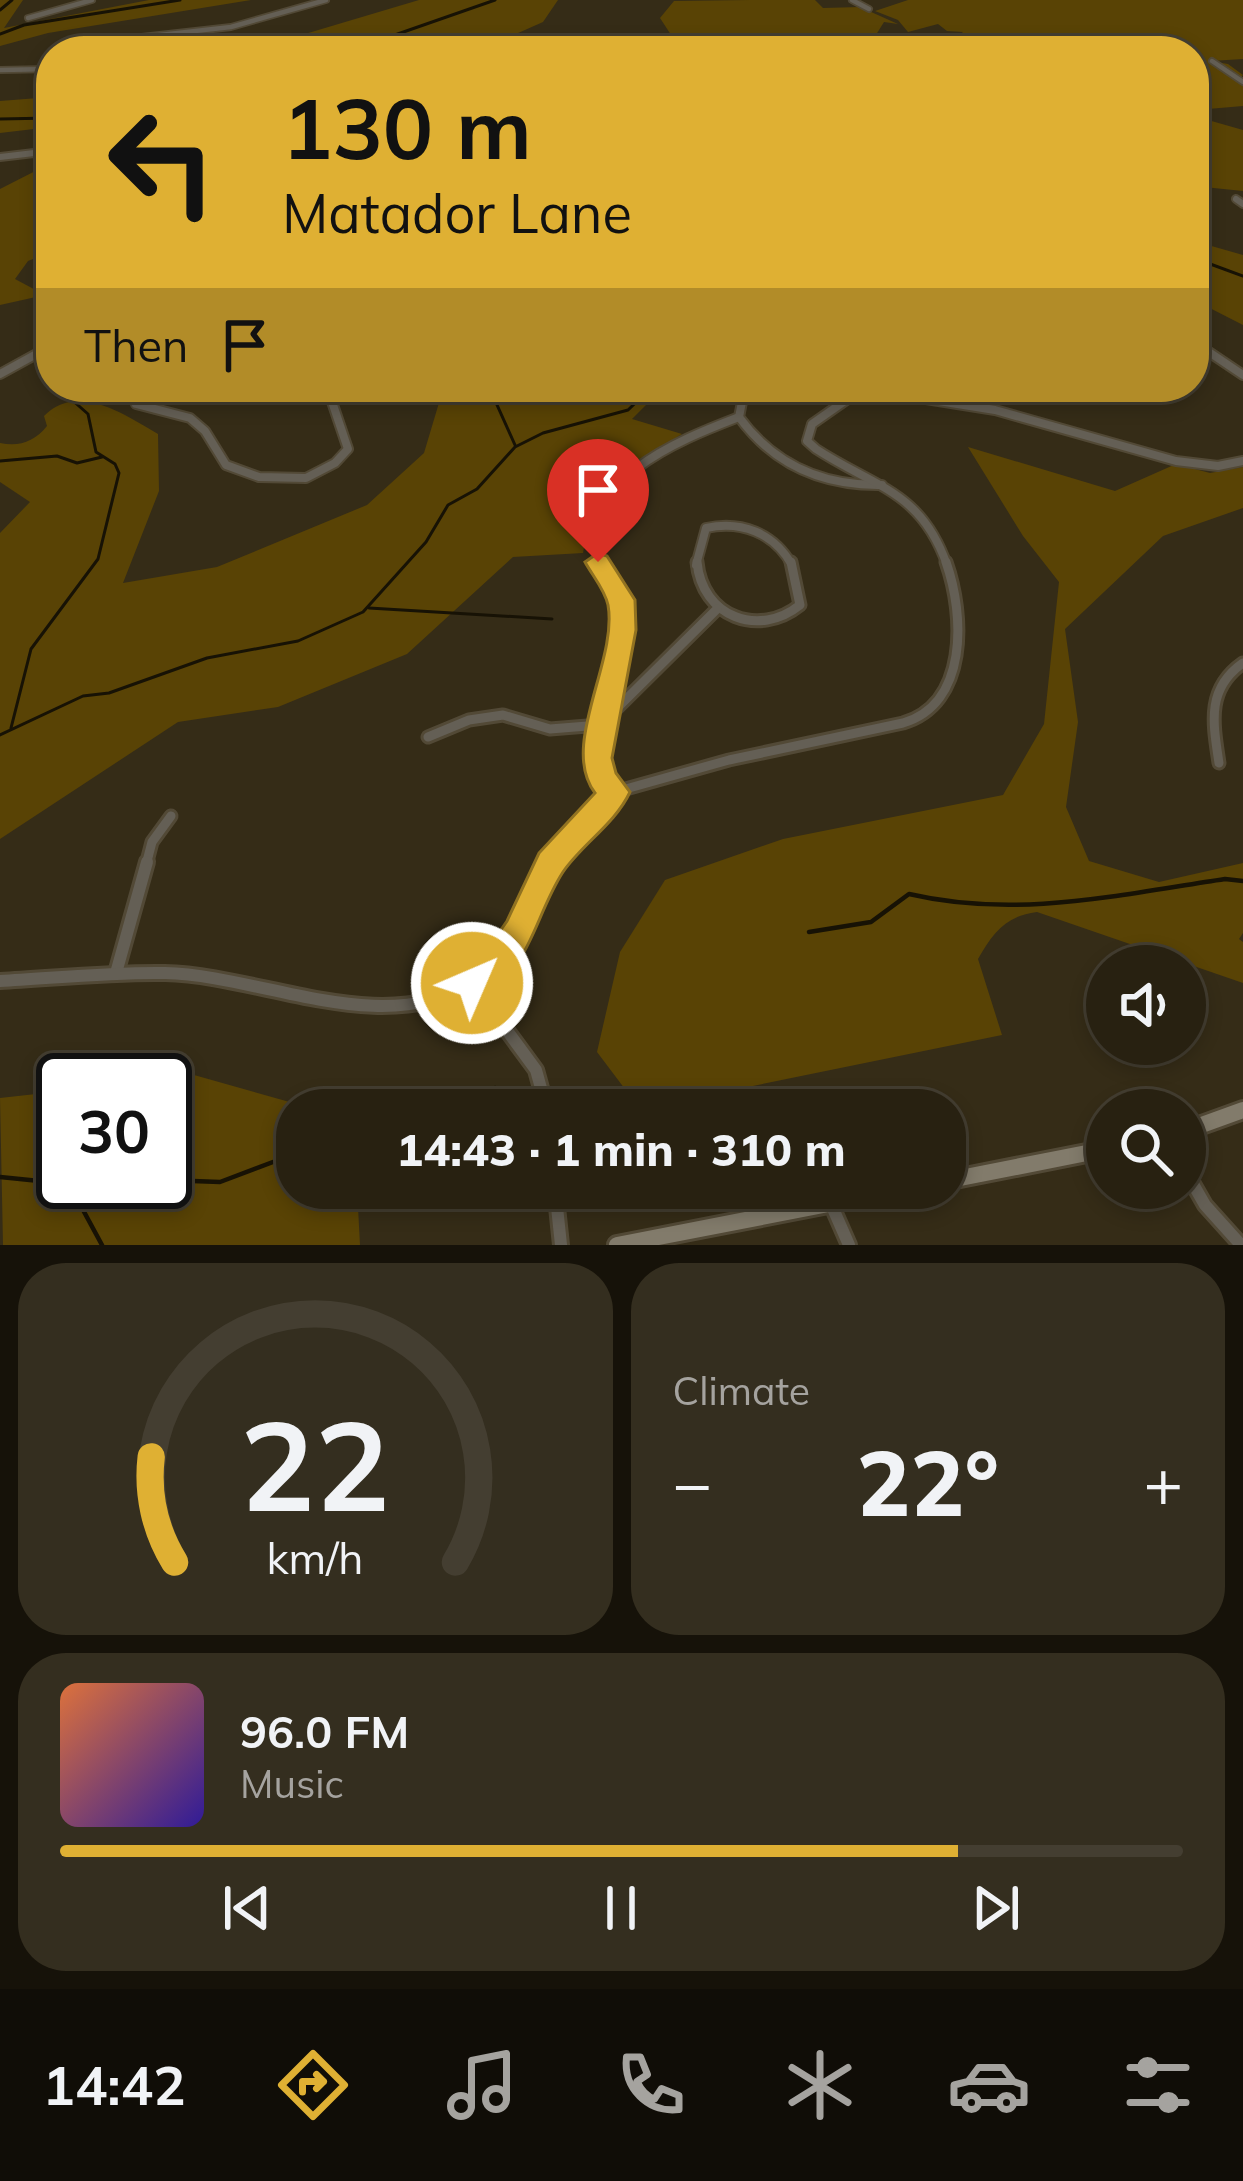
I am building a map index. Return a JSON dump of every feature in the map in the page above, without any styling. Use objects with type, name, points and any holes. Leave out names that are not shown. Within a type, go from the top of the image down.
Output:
[{"type":"street","points":[[28,17],[92,0]]},
{"type":"street","points":[[158,36],[231,28],[326,0]]},
{"type":"street","points":[[852,0],[869,9]]},
{"type":"street","points":[[1213,62],[1243,82]]},
{"type":"street","points":[[0,70],[36,69]]},
{"type":"street","points":[[0,157],[36,153]]},
{"type":"street","points":[[1209,352],[1243,375]]},
{"type":"street","points":[[0,374],[36,354]]},
{"type":"street","points":[[136,404],[192,416],[226,465],[283,485],[322,472],[348,449],[332,402]]},
{"type":"street","points":[[742,402],[739,417],[752,439],[776,460],[830,479],[883,484]]},
{"type":"street","points":[[0,981],[170,973],[376,1006],[436,997],[472,983],[506,953],[520,933],[550,863],[615,792],[729,760],[892,727],[934,708],[955,658],[958,617],[953,591],[932,527],[912,503],[807,441],[812,424],[842,402]]},
{"type":"street","points":[[945,402],[995,410],[1176,461],[1218,466],[1243,460]]},
{"type":"street","points":[[615,792],[602,779],[597,758],[622,630],[621,600],[598,562],[594,526],[601,508],[642,464],[739,417]]},
{"type":"street","points":[[727,523],[744,526],[782,547],[801,583],[800,605],[791,614],[764,624],[717,610],[695,566],[697,544],[706,528],[727,523]]},
{"type":"street","points":[[428,737],[469,720],[503,715],[550,729],[600,724],[717,610]]},
{"type":"street","points":[[1219,764],[1212,702],[1225,673],[1243,663]]},
{"type":"street","points":[[116,973],[152,842],[171,816]]},
{"type":"street","points":[[472,983],[536,1070],[541,1089]]},
{"type":"street","points":[[1206,1123],[1243,1110]]},
{"type":"street","points":[[966,1177],[1086,1153]]},
{"type":"street","points":[[1206,1206],[1241,1245]]},
{"type":"street","points":[[557,1209],[560,1245]]},
{"type":"street","points":[[617,1245],[805,1209]]},
{"type":"street","points":[[833,1209],[849,1245]]},
{"type":"shaded area","points":[[0,0],[23,0],[4,28],[149,0],[251,0],[48,33],[0,46]]},
{"type":"shaded area","points":[[419,0],[558,0],[543,22],[511,36],[298,36]]},
{"type":"shaded area","points":[[815,0],[823,8],[860,7],[898,24],[884,22],[875,36],[672,36],[660,18],[674,1]]},
{"type":"shaded area","points":[[908,0],[1243,0],[1243,59],[1211,61],[1228,64],[1243,75],[1237,81],[1243,86],[1243,106],[1209,109],[1209,36],[958,36],[963,32],[947,31],[938,24],[908,32],[898,20],[875,11]]},
{"type":"shaded area","points":[[36,98],[36,129],[0,133],[0,101]]},
{"type":"shaded area","points":[[1209,120],[1243,130],[1243,191],[1209,188]]},
{"type":"shaded area","points":[[36,171],[36,258],[15,279],[36,290],[36,297],[0,305],[0,189]]},
{"type":"shaded area","points":[[1209,245],[1243,255],[1243,325],[1209,308]]},
{"type":"shaded area","points":[[71,402],[101,405],[158,434],[159,491],[123,583],[217,567],[367,505],[424,453],[439,402],[649,402],[632,419],[682,434],[630,467],[590,514],[583,553],[513,557],[407,654],[278,707],[178,722],[0,839],[0,533],[30,502],[0,482],[0,443],[31,439],[47,426],[44,416]]},
{"type":"shaded area","points":[[968,447],[1115,491],[1176,464],[1210,473],[1243,467],[1243,508],[1163,536],[1065,629],[1078,722],[1066,807],[1089,861],[1159,882],[1243,863],[1243,933],[1239,939],[1243,942],[1243,983],[1206,970],[1206,945],[1133,945],[1037,912],[1001,927],[978,959],[1002,1035],[738,1089],[625,1089],[597,1052],[620,952],[665,880],[783,839],[1003,795],[1044,724],[1059,582],[1023,536]]},
{"type":"shaded area","points":[[192,1074],[276,1098],[276,1209],[358,1209],[360,1245],[3,1245],[0,1098],[36,1094],[36,1209],[192,1209]]},
{"type":"waterway","points":[[0,10],[12,0]]},
{"type":"waterway","points":[[0,34],[24,25],[180,0]]},
{"type":"waterway","points":[[392,36],[495,0]]},
{"type":"waterway","points":[[0,119],[36,118]]},
{"type":"waterway","points":[[1209,264],[1243,276]]},
{"type":"waterway","points":[[11,728],[31,649],[98,559],[119,473],[115,464],[96,452],[88,414],[74,402]]},
{"type":"waterway","points":[[496,402],[515,445]]},
{"type":"waterway","points":[[0,735],[83,696],[109,693],[207,658],[298,641],[363,612],[426,542],[448,505],[477,489],[515,447],[543,433],[628,410],[636,402]]},
{"type":"waterway","points":[[0,461],[57,456],[77,463],[102,457]]},
{"type":"waterway","points":[[369,608],[552,619]]},
{"type":"waterway","points":[[809,932],[871,922],[909,894],[949,901],[1028,904],[1225,879],[1243,881]]},
{"type":"waterway","points":[[192,1181],[220,1182],[276,1161]]},
{"type":"waterway","points":[[0,1177],[69,1184],[102,1245]]},
{"type":"route","points":[[472,983],[506,953],[520,933],[550,863],[615,792],[602,779],[597,758],[622,630],[621,600],[598,562]]}]
